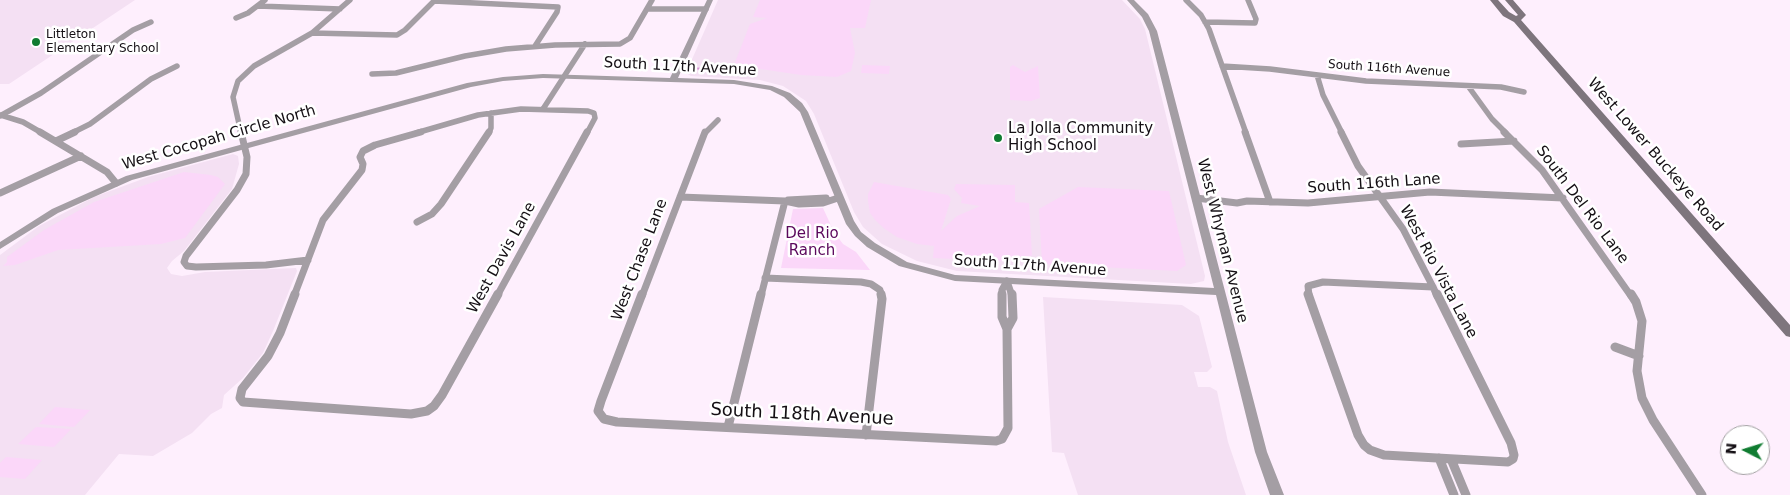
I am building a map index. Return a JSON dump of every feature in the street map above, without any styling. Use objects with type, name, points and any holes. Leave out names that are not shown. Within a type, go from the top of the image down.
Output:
[{"type":"main road","name":"West Lower Buckeye Road","points":[[1494,0],[1506,14],[1517,20],[1790,333]]},
{"type":"main road","points":[[1509,0],[1522,15],[1517,20]]},
{"type":"street","points":[[236,18],[265,0]]},
{"type":"street","points":[[350,0],[312,33],[254,66],[241,77],[236,85],[233,97],[248,162],[244,179],[186,256],[185,264],[196,268],[266,265],[308,260],[323,220],[362,170],[363,164],[360,157],[363,151],[375,145],[491,113],[543,109],[585,44]]},
{"type":"street","points":[[312,33],[397,35],[406,30],[434,0],[519,2],[558,7],[557,12],[536,46]]},
{"type":"street","points":[[673,80],[710,0]]},
{"type":"street","name":"West Whyman Avenue","points":[[1130,0],[1145,16],[1153,31],[1263,457],[1277,495]]},
{"type":"street","points":[[1186,0],[1206,22],[1270,202]]},
{"type":"street","points":[[1206,22],[1255,23],[1256,19],[1248,0]]},
{"type":"street","points":[[372,74],[390,74],[473,54],[536,46],[623,43],[630,38],[649,5],[706,9]]},
{"type":"street","points":[[258,6],[340,9]]},
{"type":"street","points":[[0,115],[41,93],[133,30],[152,22]]},
{"type":"street","points":[[56,141],[98,119],[156,75],[177,66]]},
{"type":"street","name":"South 116th Avenue","points":[[1222,66],[1265,68],[1366,81],[1507,88],[1524,92]]},
{"type":"street","name":"West Rio Vista Lane","points":[[1317,75],[1323,95],[1358,166],[1400,223],[1511,443],[1514,454],[1513,459],[1502,462],[1451,459]]},
{"type":"street","name":"South 117th Avenue","points":[[459,87],[514,78],[565,76],[753,84],[777,90],[792,98],[804,112],[838,198],[846,216],[858,234],[878,251],[895,260],[943,276],[1220,292]]},
{"type":"street","name":"South Del Rio Lane","points":[[1468,86],[1492,120],[1542,170],[1639,308],[1642,321],[1638,385],[1645,406],[1702,495]]},
{"type":"street","name":"West Cocopah Circle North","points":[[0,246],[54,211],[116,183],[150,171],[459,87]]},
{"type":"street","name":"West Davis Lane","points":[[308,260],[280,333],[268,356],[242,390],[240,398],[243,402],[403,414],[427,411],[442,395],[594,120],[594,113],[543,109]]},
{"type":"street","points":[[417,222],[432,214],[441,204],[484,142],[491,128],[491,113]]},
{"type":"street","points":[[0,115],[23,122],[56,141],[107,172],[116,183]]},
{"type":"street","name":"West Chase Lane","points":[[600,416],[598,411],[600,400],[705,132],[718,120]]},
{"type":"street","points":[[1461,144],[1514,141]]},
{"type":"street","points":[[0,193],[81,156]]},
{"type":"street","name":"South 116th Lane","points":[[1196,198],[1219,202],[1316,203],[1439,192],[1563,198]]},
{"type":"street","points":[[680,197],[785,201],[799,204],[813,204],[838,198]]},
{"type":"street","points":[[728,427],[785,201]]},
{"type":"street","points":[[765,278],[861,282],[876,286],[880,290],[882,299],[866,435]]},
{"type":"street","name":"South 118th Avenue","points":[[600,416],[617,422],[988,441],[1002,438],[1006,434],[1008,422],[1007,329],[1013,318],[1012,291],[1007,281]]},
{"type":"street","points":[[1432,287],[1323,282],[1310,284],[1308,286],[1308,294],[1358,435],[1364,445],[1370,450],[1384,455],[1451,459],[1466,495]]},
{"type":"street","points":[[1615,347],[1639,356]]},
{"type":"street","points":[[1439,458],[1454,495]]},
{"type":"shaded area","name":"Littleton Elementary School","points":[[0,0],[135,0],[9,84],[0,84]]},
{"type":"shaded area","name":"La Jolla Community High School","points":[[718,0],[1122,0],[1140,19],[1145,29],[1205,276],[1204,281],[1191,284],[957,271],[917,261],[882,244],[863,227],[854,212],[814,114],[806,101],[783,86],[760,80],[691,76],[686,73]]},
{"type":"shaded area","points":[[233,154],[238,156],[239,164],[232,189],[184,251],[167,268],[171,274],[182,276],[205,272],[296,268],[297,271],[263,353],[243,378],[224,395],[222,408],[211,414],[192,433],[153,456],[119,454],[85,495],[0,495],[0,255],[39,226],[94,197],[148,177]]},
{"type":"shaded area","points":[[1043,297],[1182,305],[1199,316],[1212,367],[1207,372],[1194,372],[1198,387],[1210,387],[1217,391],[1228,442],[1246,495],[1078,495],[1064,453],[1052,452]]},
{"type":"green space","points":[[760,0],[871,0],[865,28],[850,28],[855,53],[851,71],[837,77],[801,75],[734,65],[750,24],[767,18],[753,17]]},
{"type":"green space","points":[[862,65],[890,66],[889,74],[861,73]]},
{"type":"green space","points":[[1013,65],[1025,72],[1038,66],[1040,98],[1031,101],[1010,100],[1010,67]]},
{"type":"green space","points":[[184,172],[218,177],[225,184],[185,238],[161,244],[58,250],[15,265],[3,266],[7,262],[7,257],[44,230],[94,202]]},
{"type":"green space","points":[[874,182],[948,195],[951,199],[941,231],[957,216],[980,206],[961,203],[962,198],[954,189],[956,184],[1015,185],[1015,202],[1029,203],[1032,255],[1022,262],[933,258],[934,246],[917,244],[897,237],[876,221],[870,213],[868,201],[868,194]]},
{"type":"green space","points":[[1078,187],[1169,191],[1186,265],[1177,271],[1042,264],[1039,209]]},
{"type":"green space","name":"Del Rio Ranch","points":[[823,208],[834,232],[843,244],[856,252],[870,270],[781,268],[793,209]]},
{"type":"green space","points":[[55,407],[90,410],[74,427],[39,424]]},
{"type":"green space","points":[[36,427],[71,429],[54,447],[18,444]]},
{"type":"green space","points":[[6,457],[42,460],[25,479],[0,477],[0,463]]},
{"type":"waterway","points":[[689,68],[705,69]]},
{"type":"place","name":"Littleton Elementary School","points":[[36,42]]},
{"type":"place","name":"La Jolla Community High School","points":[[998,138]]}]
